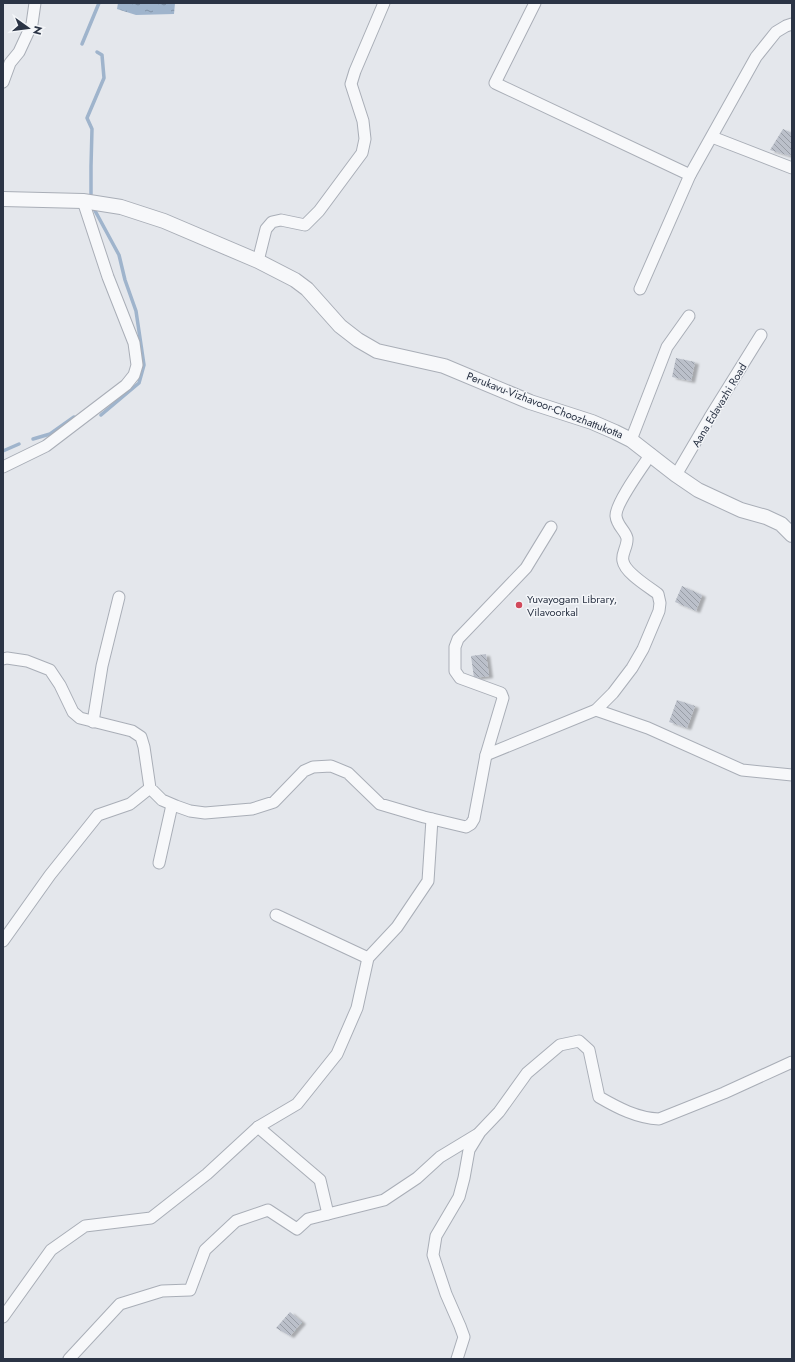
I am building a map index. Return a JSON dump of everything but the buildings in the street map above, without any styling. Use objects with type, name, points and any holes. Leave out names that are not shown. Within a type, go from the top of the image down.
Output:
[{"type":"street","points":[[3,82],[10,63],[18,52],[32,24],[35,3]]},
{"type":"street","points":[[258,260],[263,236],[266,229],[272,222],[281,220],[305,226],[319,211],[362,153],[365,139],[363,120],[352,84],[355,71],[384,3]]},
{"type":"street","points":[[535,3],[495,82],[690,175]]},
{"type":"street","points":[[640,289],[690,175],[756,57],[776,32],[792,24]]},
{"type":"street","points":[[712,137],[792,168]]},
{"type":"street","name":"Perukavu-Vizhavoor-Choozhattukotta","points":[[3,199],[83,201],[121,207],[143,214],[258,260],[296,280],[307,289],[340,326],[358,340],[377,351],[444,366],[530,402],[592,422],[631,440],[698,490],[721,502],[781,524],[792,534]]},
{"type":"street","points":[[3,467],[46,446],[126,385],[134,375],[136,365],[134,342],[108,277],[83,201]]},
{"type":"street","points":[[631,440],[667,347],[689,316]]},
{"type":"street","name":"Aana Edavazhi Road","points":[[676,475],[761,335]]},
{"type":"street","points":[[486,756],[596,710],[613,693],[632,668],[643,649],[659,611],[660,603],[658,594],[626,569],[622,560],[627,544],[627,536],[618,524],[616,514],[620,504],[650,454]]},
{"type":"street","points":[[3,659],[7,658],[27,661],[50,670],[60,685],[73,712],[80,718],[132,731],[140,737],[144,747],[150,788],[162,800],[190,811],[205,813],[252,809],[274,802],[304,771],[313,767],[331,766],[348,773],[380,804],[466,827],[471,824],[474,819],[486,756],[503,698],[501,693],[460,678],[455,671],[455,647],[458,639],[526,568],[551,527]]},
{"type":"street","points":[[93,722],[102,666],[119,597]]},
{"type":"street","points":[[596,710],[648,728],[742,770],[792,775]]},
{"type":"street","points":[[3,941],[50,876],[98,815],[130,804],[150,788]]},
{"type":"street","points":[[159,863],[172,804]]},
{"type":"street","points":[[3,1317],[51,1250],[85,1226],[151,1218],[207,1174],[258,1127],[298,1104],[337,1054],[357,1008],[368,958],[398,927],[428,881],[432,819]]},
{"type":"street","points":[[276,915],[368,958]]},
{"type":"street","points":[[457,1359],[464,1337],[446,1294],[433,1255],[436,1236],[458,1197],[464,1178],[469,1150],[480,1132],[499,1112],[527,1073],[560,1045],[579,1041],[589,1050],[599,1097],[624,1111],[649,1118],[659,1119],[724,1093],[792,1062]]},
{"type":"street","points":[[258,1127],[320,1180],[328,1214]]},
{"type":"street","points":[[69,1359],[120,1304],[162,1291],[190,1290],[205,1250],[236,1221],[268,1210],[297,1229],[308,1219],[384,1200],[417,1178],[440,1157],[480,1132]]},
{"type":"water","points":[[118,3],[175,3],[174,14],[136,15],[117,9]]},
{"type":"waterway","points":[[82,44],[99,3]]},
{"type":"waterway","points":[[91,194],[92,129],[87,118],[104,78],[102,55],[97,52]]},
{"type":"waterway","points":[[93,207],[119,255],[125,280],[136,311],[144,365],[139,383],[101,415]]},
{"type":"waterway","points":[[33,439],[50,434],[74,417]]},
{"type":"waterway","points":[[3,451],[19,444]]},
{"type":"place","name":"Yuvayogam Library, Vilavoorkal","points":[[519,605]]}]
